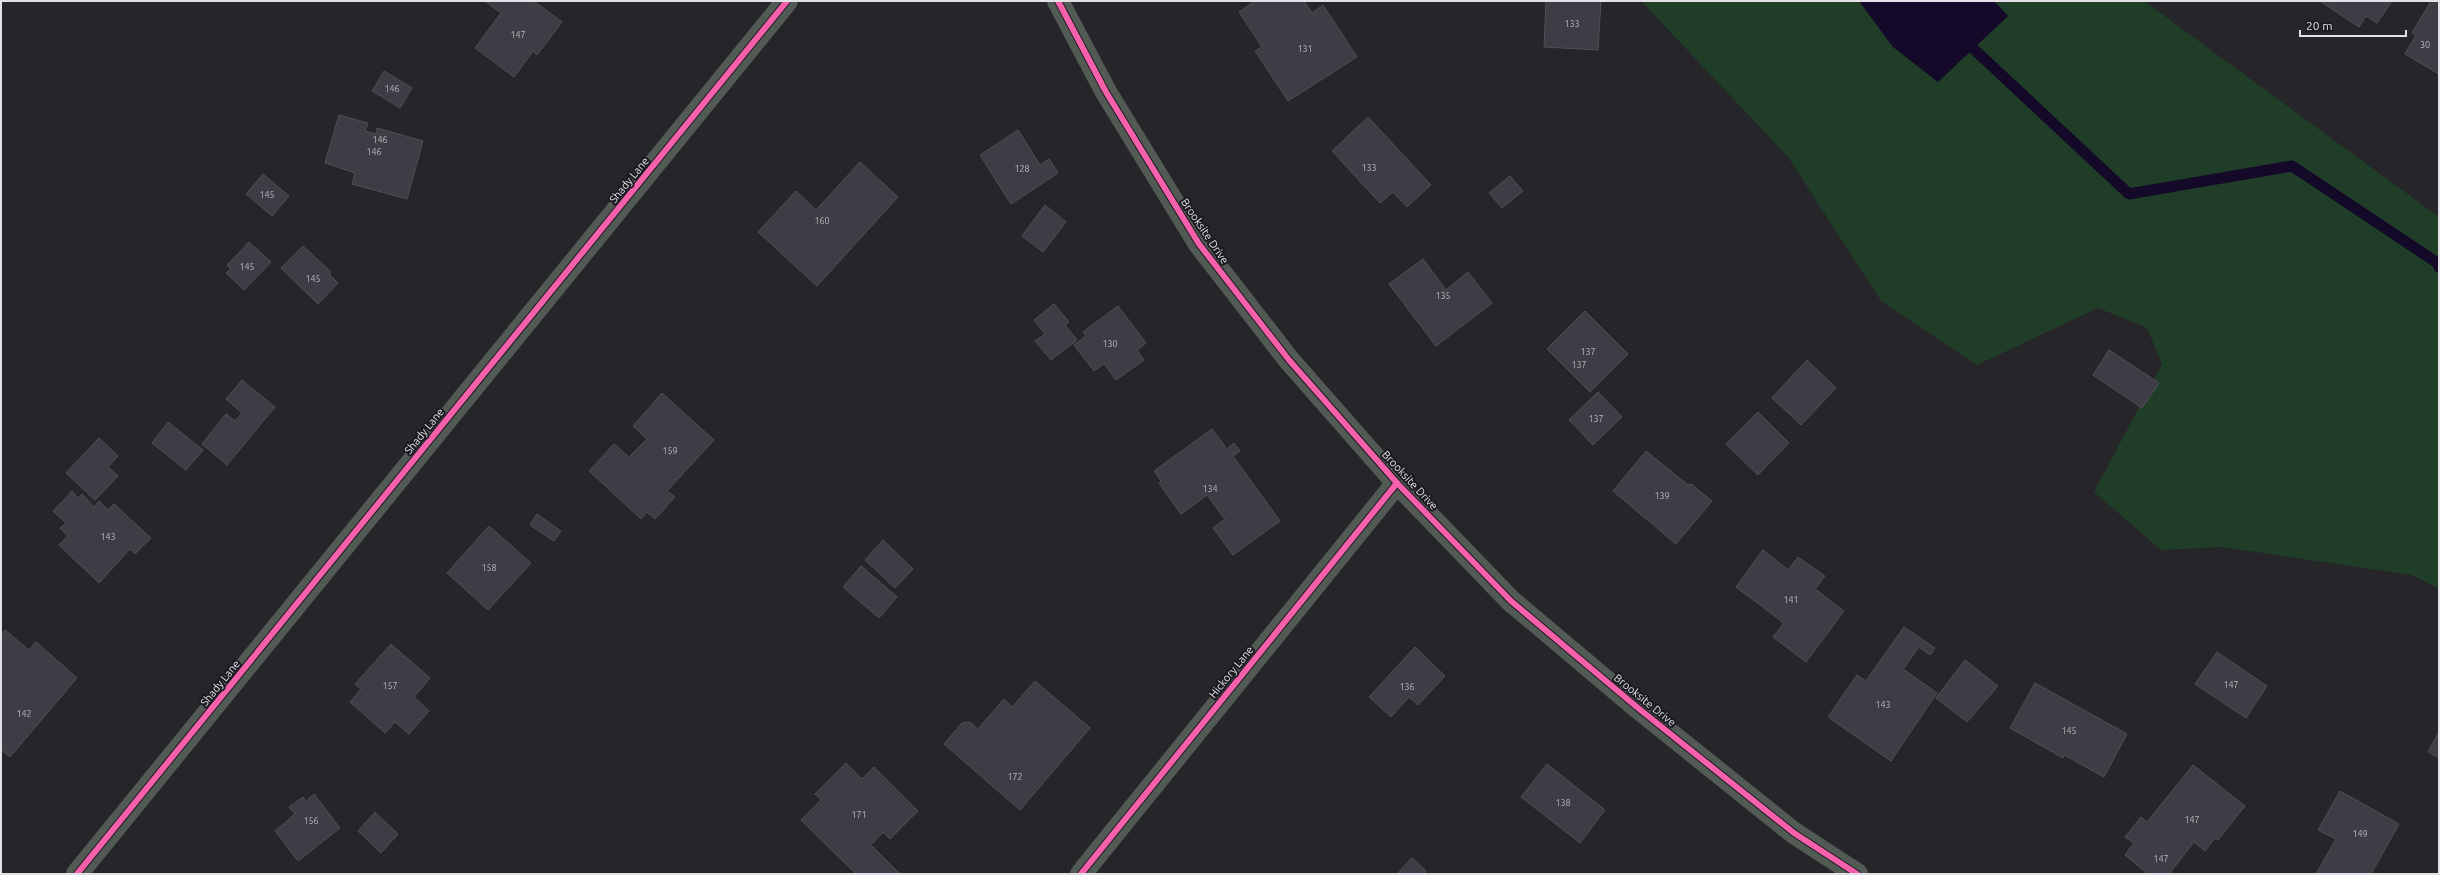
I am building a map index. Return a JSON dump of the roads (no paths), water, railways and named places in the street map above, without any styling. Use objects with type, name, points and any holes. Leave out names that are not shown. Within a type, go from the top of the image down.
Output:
[{"type":"street","name":"Shady Lane","points":[[77,874],[787,1]]},
{"type":"street","name":"Brooksite Drive","points":[[1058,1],[1106,92],[1199,244],[1289,360],[1397,483],[1523,611],[1638,708],[1794,833],[1857,874]]},
{"type":"street","name":"Hickory Lane","points":[[1081,874],[1397,483]]},
{"type":"waterway","points":[[1963,39],[2129,194],[2292,166],[2439,264],[2439,267]]}]
